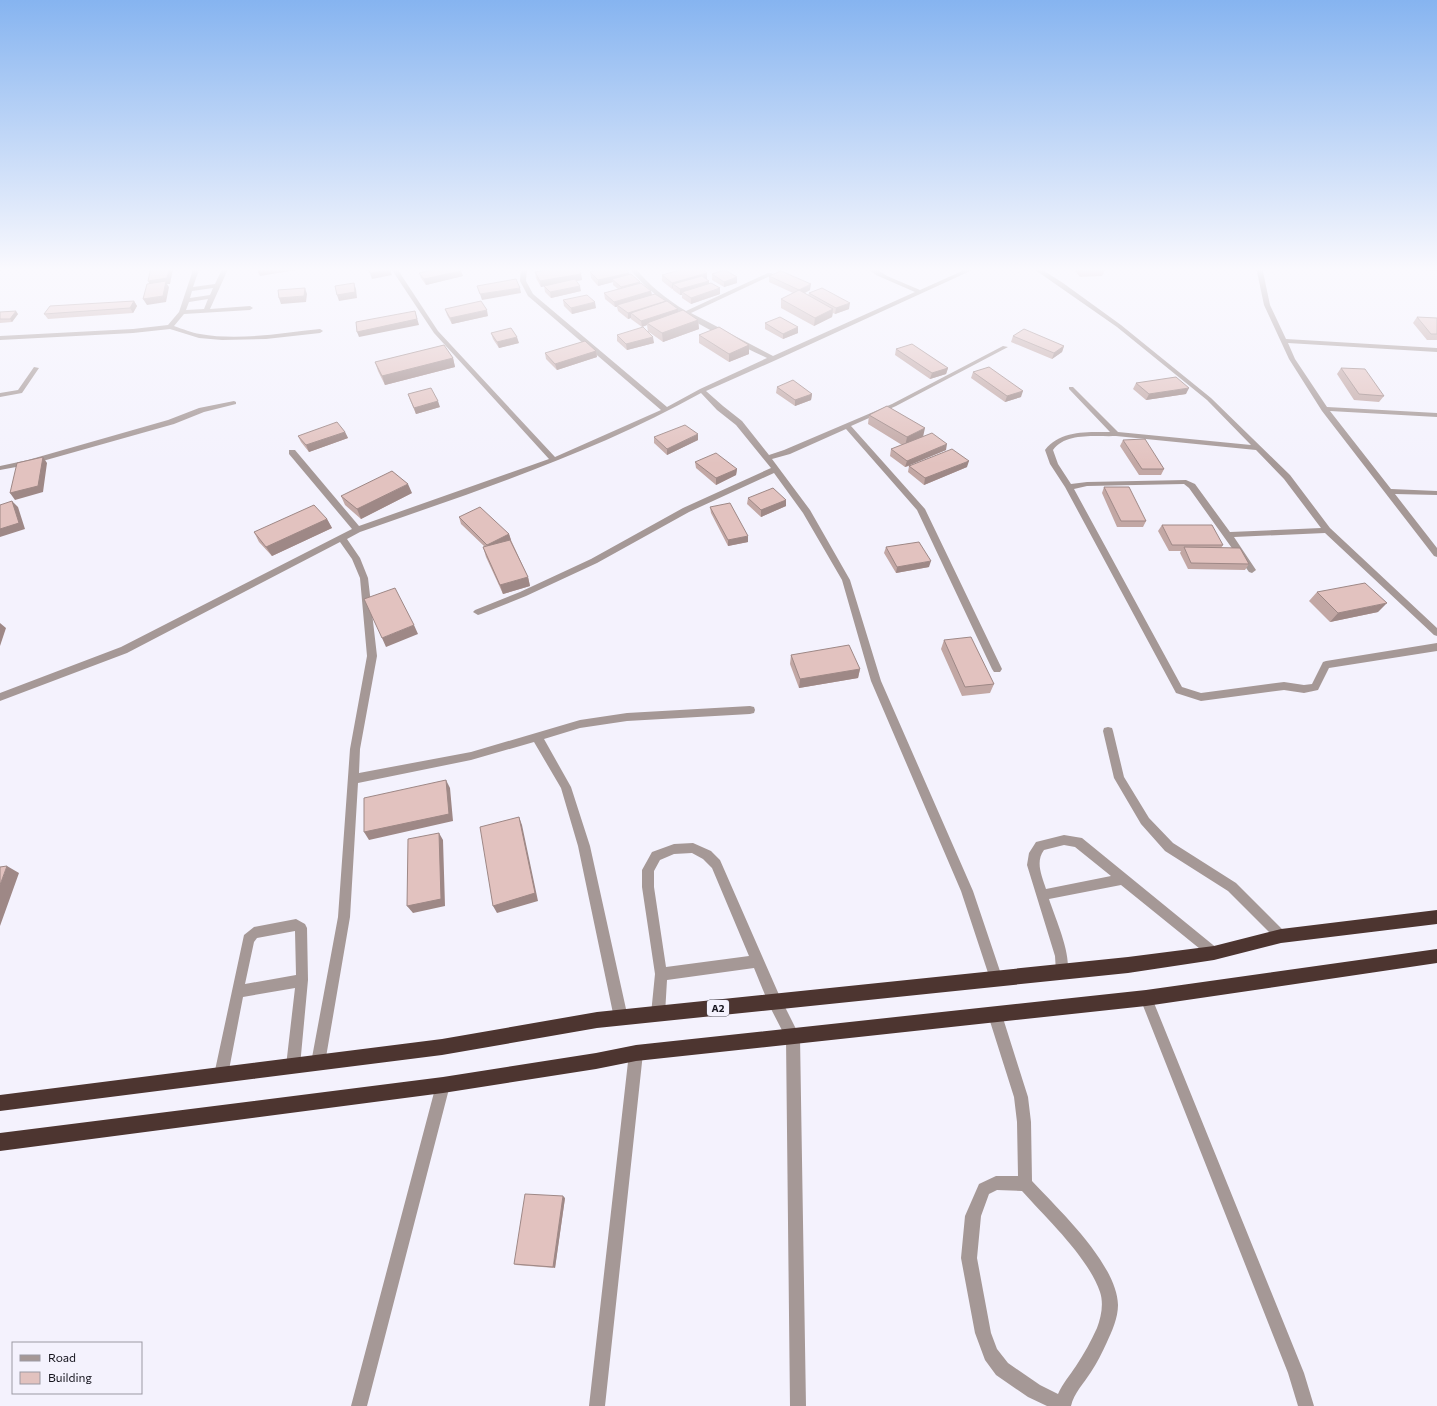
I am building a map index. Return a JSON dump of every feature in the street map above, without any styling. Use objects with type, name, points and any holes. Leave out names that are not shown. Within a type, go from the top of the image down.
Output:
[{"type":"highway","name":"A2","points":[[0,1103],[442,1047],[597,1020],[996,980],[1214,953],[1282,936],[1437,917]]},
{"type":"highway","points":[[0,1142],[443,1085],[636,1054],[1146,998],[1437,956]]},
{"type":"street","points":[[0,338],[83,333]]},
{"type":"street","points":[[188,333],[199,336],[222,338],[303,333]]},
{"type":"street","points":[[437,333],[554,460]]},
{"type":"street","points":[[574,333],[666,410]]},
{"type":"street","points":[[724,333],[774,359]]},
{"type":"street","points":[[0,697],[124,650],[357,530],[554,460],[666,410],[702,390],[831,333]]},
{"type":"street","points":[[1127,333],[1209,399],[1287,477],[1327,530],[1437,633]]},
{"type":"street","points":[[1280,333],[1292,359],[1325,409],[1390,491],[1437,554]]},
{"type":"street","points":[[1284,341],[1437,350]]},
{"type":"street","points":[[767,458],[788,452],[894,405],[1005,347]]},
{"type":"street","points":[[0,395],[20,392],[36,368]]},
{"type":"street","points":[[1071,388],[1116,434]]},
{"type":"street","points":[[702,390],[720,408],[739,423],[776,469],[807,512],[846,580],[876,680],[967,891],[996,980]]},
{"type":"street","points":[[0,468],[29,462],[170,422],[202,410],[234,403]]},
{"type":"street","points":[[1325,409],[1437,415]]},
{"type":"street","points":[[847,426],[921,509],[996,669]]},
{"type":"street","points":[[1258,448],[1116,434],[1076,435],[1062,440],[1052,446],[1049,450],[1061,476],[1069,487],[1179,690],[1201,696],[1284,686],[1304,689],[1315,687],[1326,665],[1437,647]]},
{"type":"street","points":[[292,452],[357,530]]},
{"type":"street","points":[[478,612],[523,594],[587,564],[686,510],[776,469]]},
{"type":"street","points":[[1069,487],[1087,484],[1186,482],[1192,486],[1228,534],[1252,570]]},
{"type":"street","points":[[1390,491],[1437,493]]},
{"type":"street","points":[[1228,534],[1327,530]]},
{"type":"street","points":[[318,1063],[344,917],[354,749],[372,656],[364,578],[356,558],[342,538]]},
{"type":"street","points":[[353,779],[471,756],[580,724],[627,717],[750,710]]},
{"type":"street","points":[[1108,731],[1119,778],[1145,821],[1169,847],[1232,886],[1282,936]]},
{"type":"street","points":[[537,737],[566,787],[584,846],[620,1018]]},
{"type":"street","points":[[1062,972],[1061,956],[1033,865],[1035,853],[1040,846],[1064,840],[1072,840],[1084,846],[1122,879],[1214,953]]},
{"type":"street","points":[[658,1014],[661,974],[648,887],[648,870],[656,856],[674,849],[693,848],[708,855],[716,864],[775,1002],[793,1037],[798,1406]]},
{"type":"street","points":[[1042,895],[1122,879]]},
{"type":"street","points":[[221,1075],[248,939],[254,933],[296,925],[301,928],[302,980],[293,1066]]},
{"type":"street","points":[[661,974],[758,961]]},
{"type":"street","points":[[237,992],[302,980]]},
{"type":"street","points":[[1146,998],[1296,1373],[1306,1406]]},
{"type":"street","points":[[995,1015],[1021,1097],[1024,1122],[1026,1184],[1079,1244],[1099,1272],[1108,1294],[1109,1308],[1107,1327],[1085,1367],[1066,1393],[1063,1405],[1034,1391],[1002,1369],[991,1354],[983,1333],[969,1258],[973,1216],[984,1189],[996,1183],[1026,1184]]},
{"type":"street","points":[[597,1406],[636,1054]]},
{"type":"street","points":[[360,1406],[443,1085]]},
{"type":"building","points":[[491,333],[514,333],[517,337],[497,342]]},
{"type":"building","points":[[625,333],[649,333],[653,337],[626,344],[617,335]]},
{"type":"building","points":[[705,333],[728,333],[749,345],[729,354],[699,335]]},
{"type":"building","points":[[1018,333],[1033,333],[1064,346],[1054,353],[1013,336]]},
{"type":"building","points":[[585,341],[596,351],[555,364],[545,353]]},
{"type":"building","points":[[912,344],[948,368],[932,373],[896,349]]},
{"type":"building","points":[[444,345],[453,358],[382,376],[375,362]]},
{"type":"building","points":[[989,367],[1023,391],[1007,396],[973,372]]},
{"type":"building","points":[[1341,368],[1365,369],[1384,396],[1359,394]]},
{"type":"building","points":[[1176,377],[1189,388],[1149,394],[1136,383]]},
{"type":"building","points":[[793,380],[812,394],[795,400],[777,387]]},
{"type":"building","points":[[431,388],[438,401],[414,408],[408,394]]},
{"type":"building","points":[[887,406],[925,428],[907,437],[869,415]]},
{"type":"building","points":[[337,422],[345,432],[306,445],[298,436]]},
{"type":"building","points":[[685,425],[698,434],[667,449],[654,437]]},
{"type":"building","points":[[932,433],[947,444],[907,461],[891,449]]},
{"type":"building","points":[[1145,439],[1164,469],[1142,469],[1123,440]]},
{"type":"building","points":[[952,449],[969,461],[925,478],[909,466]]},
{"type":"building","points":[[716,453],[737,469],[716,478],[695,462]]},
{"type":"building","points":[[43,457],[38,486],[10,493],[17,463]]},
{"type":"building","points":[[392,471],[408,484],[357,509],[341,496]]},
{"type":"building","points":[[1104,487],[1129,487],[1146,521],[1121,521]]},
{"type":"building","points":[[773,488],[786,500],[761,510],[748,498]]},
{"type":"building","points":[[12,501],[19,523],[0,529],[0,505]]},
{"type":"building","points":[[730,503],[748,536],[728,540],[710,507]]},
{"type":"building","points":[[314,505],[327,519],[266,547],[254,532]]},
{"type":"building","points":[[480,507],[509,534],[487,545],[459,517]]},
{"type":"building","points":[[1162,525],[1212,525],[1223,545],[1172,545]]},
{"type":"building","points":[[510,540],[528,577],[500,585],[483,547]]},
{"type":"building","points":[[919,542],[931,561],[897,567],[886,547]]},
{"type":"building","points":[[1184,547],[1240,548],[1249,564],[1191,563]]},
{"type":"building","points":[[1365,583],[1387,603],[1338,613],[1317,592]]},
{"type":"building","points":[[395,588],[414,625],[382,638],[364,599]]},
{"type":"building","points":[[971,637],[994,684],[965,687],[944,640]]},
{"type":"building","points":[[849,645],[860,669],[800,679],[791,655]]},
{"type":"building","points":[[446,780],[449,814],[364,832],[364,798]]},
{"type":"building","points":[[519,817],[535,893],[493,906],[480,827]]},
{"type":"building","points":[[439,833],[441,899],[407,906],[408,839]]},
{"type":"building","points":[[7,866],[0,885],[0,867]]},
{"type":"building","points":[[525,1194],[563,1196],[553,1267],[514,1264]]}]
